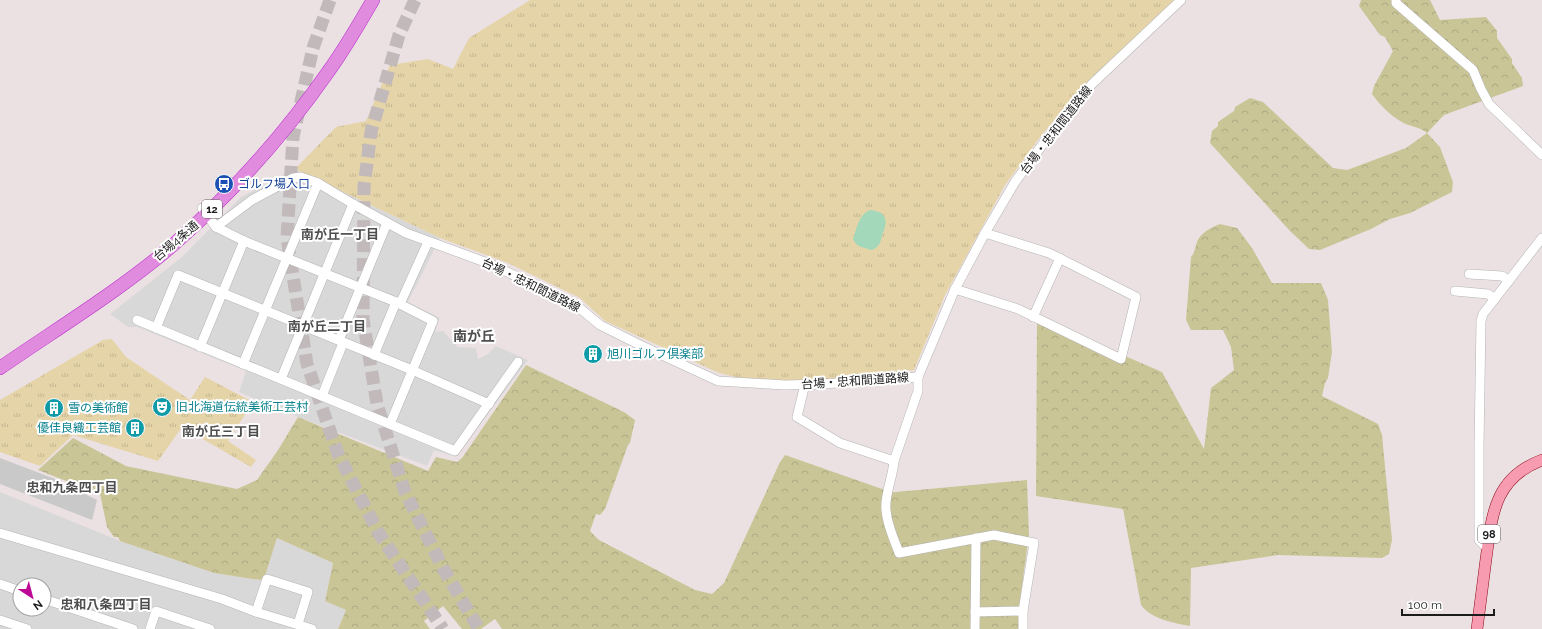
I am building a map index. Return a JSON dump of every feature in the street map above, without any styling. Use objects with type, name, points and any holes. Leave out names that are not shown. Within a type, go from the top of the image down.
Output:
[{"type":"highway","name":"台場4条通","points":[[0,368],[104,298],[172,245],[204,211],[267,138],[300,96],[321,68],[364,0]]},
{"type":"highway","name":"台場4条通","points":[[0,358],[95,294],[146,256],[204,211],[252,168],[329,72],[373,0]]},
{"type":"main road","name":"98","points":[[1477,629],[1492,515],[1502,492],[1510,480],[1518,472],[1531,464],[1542,460]]},
{"type":"street","name":"台場・忠和間道路線","points":[[216,227],[252,200],[293,178],[301,177],[318,183],[387,223],[428,242],[493,265],[578,306],[600,325],[718,381],[785,385],[823,384],[918,377],[954,289],[1015,182],[1048,137],[1092,84],[1181,0]]},
{"type":"street","points":[[1396,0],[1396,3],[1474,70],[1481,89],[1489,104],[1542,155]]},
{"type":"street","points":[[243,364],[318,183]]},
{"type":"street","points":[[281,379],[353,204]]},
{"type":"street","points":[[204,211],[216,227],[244,241],[288,257],[398,303],[433,321],[390,424]]},
{"type":"street","points":[[322,396],[360,288],[387,223]]},
{"type":"street","points":[[954,289],[1018,309],[1121,359],[1136,297],[1060,258],[1013,241],[985,233]]},
{"type":"street","points":[[1487,548],[1479,540],[1481,321],[1483,314],[1542,238]]},
{"type":"street","points":[[200,347],[244,241]]},
{"type":"street","points":[[374,355],[428,242]]},
{"type":"street","points":[[1033,317],[1060,258]]},
{"type":"street","points":[[1469,274],[1502,276],[1509,281]]},
{"type":"street","points":[[156,328],[178,275],[412,370],[489,404]]},
{"type":"street","points":[[1455,292],[1488,294],[1495,299]]},
{"type":"street","points":[[137,320],[455,451],[518,362]]},
{"type":"street","points":[[918,377],[918,391],[894,461],[894,472],[889,486],[885,510],[899,553],[994,535],[1034,543],[1023,611],[1023,629]]},
{"type":"street","points":[[805,384],[797,417],[840,443],[894,461]]},
{"type":"street","points":[[0,533],[222,599],[256,612],[312,629]]},
{"type":"street","points":[[975,629],[976,538]]},
{"type":"street","points":[[256,612],[267,578],[308,592],[298,624]]},
{"type":"street","points":[[0,584],[12,588]]},
{"type":"street","points":[[52,602],[133,629]]},
{"type":"street","points":[[150,629],[156,611],[210,629]]},
{"type":"street","points":[[975,612],[1023,611]]},
{"type":"street","points":[[0,620],[27,629]]},
{"type":"shaded area","points":[[295,169],[440,238],[408,302],[440,318],[435,332],[443,331],[458,347],[476,348],[478,359],[488,354],[496,346],[528,360],[456,457],[434,450],[427,466],[298,417],[239,392],[246,371],[137,327],[128,327],[110,314],[182,257],[241,197]]},
{"type":"shaded area","points":[[868,211],[878,211],[884,216],[886,223],[880,244],[871,250],[859,246],[853,239],[861,217]]},
{"type":"shaded area","points":[[0,458],[55,479],[97,500],[92,520],[0,484]]},
{"type":"shaded area","points":[[0,492],[120,541],[214,573],[260,580],[265,576],[277,538],[333,563],[325,601],[346,610],[338,629],[0,629]]},
{"type":"green space","name":"旭川ゴルフ倶楽部","points":[[530,0],[1174,0],[1085,84],[1040,137],[1005,185],[945,295],[914,370],[822,382],[744,379],[719,373],[605,321],[580,298],[508,263],[440,238],[295,169],[336,127],[366,121],[390,65],[428,59],[453,69],[469,38]]},
{"type":"green space","points":[[1361,0],[1430,0],[1440,20],[1486,17],[1497,31],[1497,38],[1512,59],[1512,63],[1522,78],[1523,86],[1444,115],[1427,133],[1421,129],[1403,123],[1381,106],[1372,94],[1374,86],[1393,51],[1385,37],[1380,35],[1359,6]]},
{"type":"green space","points":[[1250,98],[1263,102],[1333,168],[1347,170],[1406,148],[1427,133],[1440,147],[1453,182],[1452,192],[1410,213],[1390,219],[1371,229],[1320,250],[1309,249],[1290,231],[1210,143],[1212,131],[1218,126],[1218,122],[1234,111],[1235,107]]},
{"type":"green space","points":[[1220,224],[1237,228],[1252,248],[1272,283],[1321,283],[1328,300],[1332,352],[1328,378],[1325,383],[1322,396],[1378,424],[1382,435],[1392,540],[1389,554],[1382,558],[1278,555],[1191,568],[1190,626],[1170,622],[1157,617],[1145,610],[1141,605],[1123,509],[1036,496],[1037,318],[1162,372],[1204,449],[1211,388],[1234,370],[1231,347],[1223,330],[1191,330],[1186,320],[1191,257],[1197,242],[1203,233]]},
{"type":"green space","points":[[112,339],[126,357],[190,400],[205,377],[253,402],[228,441],[256,460],[251,467],[182,427],[158,461],[73,435],[40,466],[0,452],[0,400],[103,340]]},
{"type":"green space","points":[[526,365],[624,412],[635,420],[630,443],[605,509],[600,515],[596,514],[590,531],[599,540],[695,590],[712,594],[724,583],[780,462],[785,455],[885,490],[885,493],[1027,480],[1029,535],[1020,600],[1020,629],[502,629],[495,619],[481,629],[462,629],[443,606],[424,621],[430,629],[338,629],[346,610],[325,601],[333,563],[277,538],[265,576],[260,580],[214,573],[120,541],[118,537],[114,537],[107,527],[100,494],[38,470],[73,438],[126,466],[237,489],[257,480],[278,450],[298,417],[428,471],[436,457],[457,462],[462,458]]},
{"type":"tunnel","points":[[330,0],[313,48],[293,137],[287,238],[307,364],[338,454],[378,532],[443,629]]},
{"type":"tunnel","points":[[415,0],[399,35],[371,132],[364,187],[363,319],[377,404],[405,492],[444,570],[479,629]]},
{"type":"place","name":"ゴルフ場入口","points":[[224,184]]},
{"type":"place","name":"旭川ゴルフ倶楽部","points":[[593,354]]},
{"type":"place","name":"旧北海道伝統美術工芸村","points":[[162,407]]},
{"type":"place","name":"雪の美術館","points":[[54,408]]},
{"type":"place","name":"優佳良織工芸館","points":[[135,428]]},
{"type":"district","name":"南が丘一丁目","points":[[340,234]]},
{"type":"district","name":"南が丘二丁目","points":[[327,326]]},
{"type":"district","name":"南が丘","points":[[474,336]]},
{"type":"district","name":"南が丘三丁目","points":[[221,431]]},
{"type":"district","name":"忠和九条四丁目","points":[[72,487]]},
{"type":"district","name":"忠和八条四丁目","points":[[106,604]]}]
